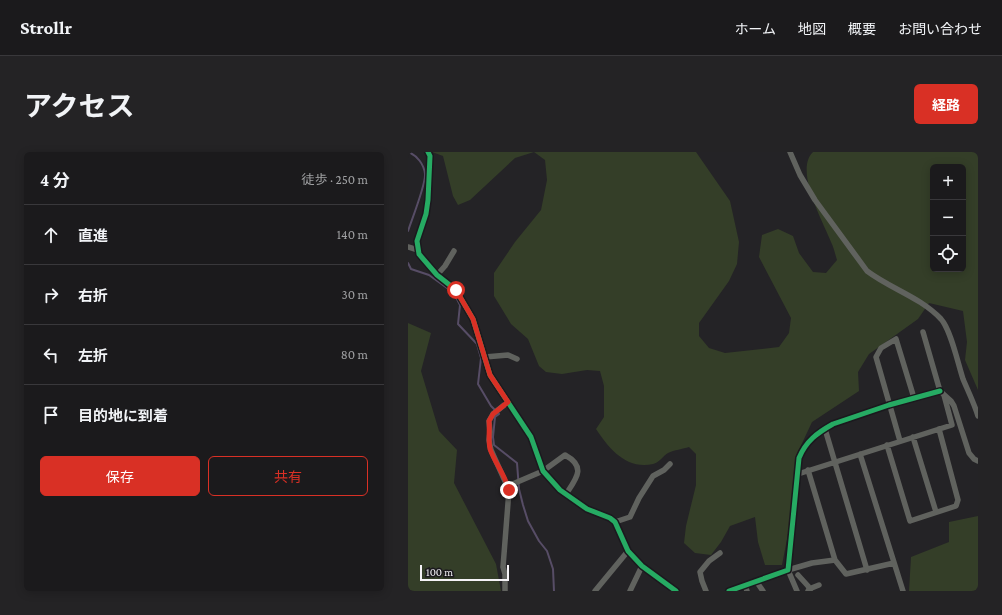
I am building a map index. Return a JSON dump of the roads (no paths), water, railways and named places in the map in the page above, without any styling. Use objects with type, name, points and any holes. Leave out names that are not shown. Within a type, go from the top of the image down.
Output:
[{"type":"street","points":[[428,152],[430,156],[428,200],[426,214],[417,242],[419,254],[437,275],[456,290],[473,319],[490,375],[531,437],[544,471],[560,490],[587,509],[610,518],[615,522],[628,551],[642,566],[676,591]]},
{"type":"street","points":[[790,152],[800,175],[815,200],[867,271],[922,303],[942,320],[952,343],[963,378],[978,416]]},
{"type":"street","points":[[408,247],[418,250]]},
{"type":"street","points":[[437,275],[447,267],[454,250]]},
{"type":"street","points":[[923,332],[940,391],[951,401],[956,410],[969,453],[978,461]]},
{"type":"street","points":[[900,441],[876,357],[881,348],[896,339],[914,398]]},
{"type":"street","points":[[485,357],[508,355],[517,359]]},
{"type":"street","points":[[797,591],[788,570],[799,458],[804,447],[833,424],[890,405],[940,391]]},
{"type":"street","points":[[798,474],[952,425],[944,395]]},
{"type":"street","points":[[505,591],[505,574],[503,567],[509,490],[491,450],[489,440],[489,421],[493,414],[508,402]]},
{"type":"street","points":[[825,429],[867,570]]},
{"type":"street","points":[[887,446],[910,521],[956,506],[958,500],[939,429]]},
{"type":"street","points":[[913,437],[936,512]]},
{"type":"street","points":[[860,454],[903,591]]},
{"type":"street","points":[[508,486],[544,471],[565,455],[578,468],[576,479],[566,494]]},
{"type":"street","points":[[615,522],[630,518],[639,498],[652,476],[664,470],[670,464]]},
{"type":"street","points":[[808,470],[835,560],[846,574],[894,563]]},
{"type":"street","points":[[595,591],[628,551]]},
{"type":"street","points":[[706,591],[700,572],[709,560],[720,554]]},
{"type":"street","points":[[729,591],[746,588],[756,581],[788,570],[812,563],[835,560]]},
{"type":"street","points":[[630,591],[642,566]]},
{"type":"street","points":[[798,575],[809,590],[819,585]]},
{"type":"street","points":[[756,581],[763,591]]},
{"type":"waterway","points":[[408,231],[425,179],[425,174],[420,161],[409,152]]},
{"type":"waterway","points":[[408,263],[411,269],[429,275],[454,293],[460,305],[458,324],[477,344],[481,358],[478,384],[491,406],[499,414],[495,417],[493,437],[494,445],[517,463],[519,489],[523,505],[528,521],[539,541],[547,551],[553,569],[554,591]]}]
